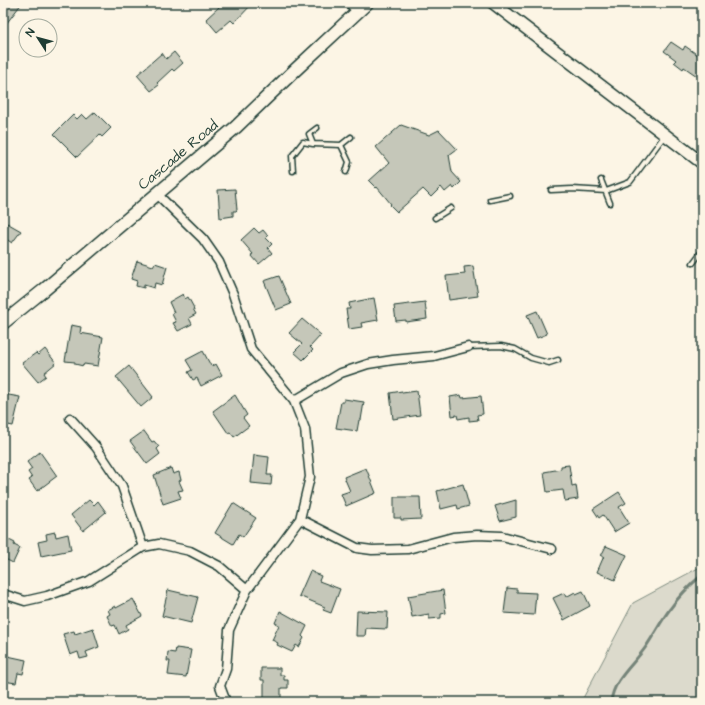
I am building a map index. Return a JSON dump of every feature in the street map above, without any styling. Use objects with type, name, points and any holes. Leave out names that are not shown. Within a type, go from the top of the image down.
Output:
[{"type":"main road","name":"Cascade Road","points":[[3,323],[236,127],[292,73],[353,7],[368,3]]},
{"type":"street","points":[[493,3],[702,163]]},
{"type":"street","points":[[156,194],[203,239],[219,262],[234,294],[251,350],[294,401],[305,429],[310,477],[300,519],[248,590],[229,630],[226,669],[220,686],[226,702]]},
{"type":"street","points":[[294,401],[341,373],[368,364],[434,356],[468,348]]},
{"type":"street","points":[[70,418],[96,447],[122,486],[143,547]]},
{"type":"street","points":[[300,519],[357,548],[372,550],[408,549],[453,537],[477,535],[502,536],[552,549]]},
{"type":"street","points":[[3,594],[25,601],[47,596],[89,581],[143,547],[159,544],[190,551],[219,566],[248,590]]},
{"type":"lane","points":[[313,144],[309,134],[317,128]]},
{"type":"lane","points":[[551,190],[572,189],[606,191],[630,182],[665,134]]},
{"type":"lane","points":[[293,171],[292,156],[303,142],[313,144],[341,145],[351,137]]},
{"type":"lane","points":[[341,145],[349,162],[346,172]]},
{"type":"lane","points":[[601,180],[610,203]]},
{"type":"lane","points":[[490,200],[510,196]]},
{"type":"lane","points":[[435,218],[451,208]]},
{"type":"lane","points":[[694,263],[702,251]]},
{"type":"lane","points":[[468,348],[501,346],[515,349],[531,358],[549,363],[558,360]]},
{"type":"shaded area","points":[[702,566],[702,702],[581,702],[633,603]]},
{"type":"building","points":[[3,3],[22,3],[3,28]]},
{"type":"building","points":[[215,3],[253,3],[234,23],[231,20],[217,32],[206,19],[219,7]]},
{"type":"building","points":[[671,42],[683,50],[685,46],[702,58],[702,69],[697,76],[684,67],[683,69],[674,62],[676,60],[664,51]]},
{"type":"building","points":[[174,52],[183,63],[174,71],[172,69],[157,83],[159,85],[151,91],[137,75],[162,53],[166,59]]},
{"type":"building","points":[[95,112],[111,128],[102,137],[100,135],[77,157],[54,134],[73,115],[77,119],[82,114],[87,119]]},
{"type":"building","points":[[401,125],[429,135],[439,130],[457,149],[449,155],[452,172],[461,182],[454,189],[452,186],[445,192],[441,187],[431,197],[423,189],[397,212],[377,187],[376,188],[369,181],[389,163],[376,147]]},
{"type":"building","points":[[235,189],[237,210],[233,211],[233,216],[220,218],[218,190]]},
{"type":"building","points":[[7,223],[21,231],[12,243],[3,237],[3,228]]},
{"type":"building","points":[[254,228],[259,233],[263,230],[268,236],[266,238],[272,244],[268,248],[272,253],[259,264],[241,240]]},
{"type":"building","points":[[137,261],[153,266],[155,263],[167,267],[162,285],[155,283],[154,288],[144,285],[144,288],[136,286],[137,281],[131,279]]},
{"type":"building","points":[[473,266],[478,296],[449,300],[446,276],[465,274],[464,267]]},
{"type":"building","points":[[279,276],[291,304],[276,310],[264,281]]},
{"type":"building","points":[[183,294],[185,299],[188,297],[196,314],[189,318],[192,324],[178,331],[173,323],[176,322],[169,302]]},
{"type":"building","points":[[374,298],[378,320],[361,323],[362,327],[349,329],[346,309],[350,309],[349,303]]},
{"type":"building","points":[[425,302],[427,319],[406,322],[406,320],[396,321],[394,306]]},
{"type":"building","points":[[537,311],[547,334],[537,338],[527,315]]},
{"type":"building","points":[[302,319],[321,335],[310,347],[313,350],[303,360],[294,352],[302,344],[289,333]]},
{"type":"building","points":[[71,325],[81,327],[80,333],[103,337],[98,366],[84,364],[83,366],[75,364],[75,362],[65,361]]},
{"type":"building","points":[[45,349],[56,363],[44,373],[46,376],[38,382],[22,363],[36,353],[38,355]]},
{"type":"building","points":[[203,351],[211,366],[216,364],[222,375],[201,386],[197,378],[193,380],[188,372],[192,370],[186,360]]},
{"type":"building","points":[[129,366],[153,397],[141,407],[116,377]]},
{"type":"building","points":[[402,391],[402,393],[417,391],[420,415],[393,419],[390,393]]},
{"type":"building","points":[[3,394],[20,397],[13,426],[3,424]]},
{"type":"building","points":[[235,395],[247,415],[243,418],[249,426],[234,437],[230,432],[228,433],[213,411]]},
{"type":"building","points":[[461,395],[462,398],[481,396],[483,414],[477,415],[478,420],[469,421],[469,417],[458,419],[457,415],[452,416],[450,397]]},
{"type":"building","points":[[344,399],[364,402],[361,420],[359,420],[357,431],[336,428],[341,402],[344,402]]},
{"type":"building","points":[[144,431],[152,442],[154,441],[159,447],[157,449],[160,454],[147,464],[130,441]]},
{"type":"building","points":[[40,452],[57,476],[37,491],[29,480],[32,478],[28,472],[32,469],[27,462]]},
{"type":"building","points":[[254,455],[269,457],[267,475],[272,475],[271,485],[251,483]]},
{"type":"building","points":[[569,465],[572,486],[576,485],[578,499],[565,501],[563,490],[547,492],[544,472],[561,469],[561,466]]},
{"type":"building","points":[[171,468],[173,474],[179,472],[181,480],[179,481],[183,490],[178,491],[181,498],[163,504],[154,475]]},
{"type":"building","points":[[366,468],[376,493],[346,506],[341,494],[350,491],[344,477]]},
{"type":"building","points":[[463,484],[469,506],[458,509],[457,505],[441,509],[437,491]]},
{"type":"building","points":[[619,492],[626,503],[619,507],[629,523],[614,532],[603,515],[599,518],[593,509]]},
{"type":"building","points":[[394,497],[420,497],[421,519],[401,520],[401,518],[394,518]]},
{"type":"building","points":[[89,500],[94,505],[98,501],[106,512],[83,531],[71,515]]},
{"type":"building","points":[[516,500],[516,517],[500,521],[495,506]]},
{"type":"building","points":[[233,503],[256,518],[243,537],[239,534],[233,544],[215,533]]},
{"type":"building","points":[[55,532],[56,537],[68,534],[71,550],[41,556],[38,542],[47,540],[46,534]]},
{"type":"building","points":[[7,539],[15,543],[14,545],[20,548],[13,563],[3,558],[3,540],[6,541]]},
{"type":"building","points":[[606,546],[627,555],[615,580],[597,572],[604,556],[601,556]]},
{"type":"building","points":[[310,571],[321,576],[319,581],[340,589],[331,613],[323,610],[325,607],[299,596]]},
{"type":"building","points":[[507,588],[517,589],[517,592],[536,593],[534,615],[504,613]]},
{"type":"building","points":[[168,590],[198,597],[191,623],[162,616]]},
{"type":"building","points":[[443,590],[446,613],[441,614],[441,618],[429,619],[429,614],[412,617],[408,596]]},
{"type":"building","points":[[583,591],[590,606],[564,620],[553,598],[564,593],[566,597],[575,592],[576,594]]},
{"type":"building","points":[[133,599],[142,616],[126,625],[128,629],[119,634],[115,625],[112,626],[107,616],[110,614],[108,610],[115,606],[116,608]]},
{"type":"building","points":[[280,611],[307,626],[302,636],[304,638],[299,647],[296,645],[292,652],[277,645],[278,643],[272,640],[279,625],[275,623]]},
{"type":"building","points":[[357,611],[388,612],[387,629],[366,628],[365,636],[356,636]]},
{"type":"building","points":[[93,628],[99,647],[86,652],[88,657],[80,659],[78,652],[70,655],[63,634],[74,631],[75,634]]},
{"type":"building","points":[[176,648],[191,650],[186,677],[168,675],[170,661],[167,661],[168,652],[175,653]]},
{"type":"building","points":[[3,655],[26,660],[23,674],[18,673],[16,683],[3,681]]},
{"type":"building","points":[[261,668],[280,668],[280,675],[284,675],[284,680],[288,680],[288,688],[281,688],[281,700],[264,700],[264,680],[261,680]]},
{"type":"waterway","points":[[611,702],[615,687],[619,680],[645,648],[673,604],[702,575]]}]
